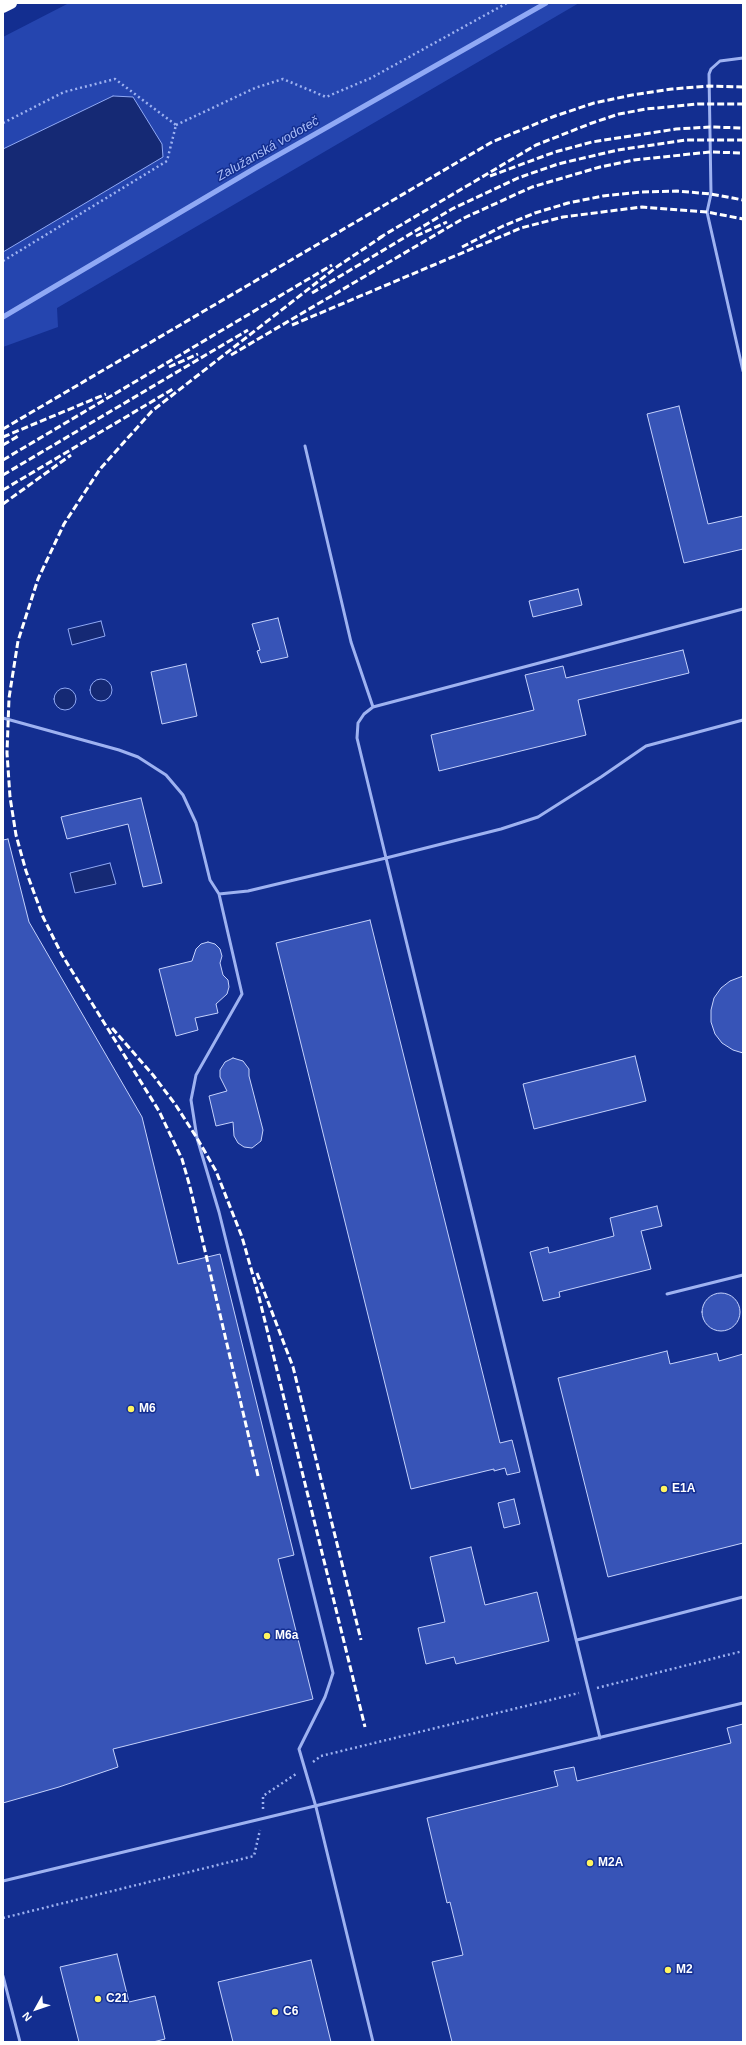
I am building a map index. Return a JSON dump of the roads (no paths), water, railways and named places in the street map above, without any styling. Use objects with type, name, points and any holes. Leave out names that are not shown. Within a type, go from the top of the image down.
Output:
[{"type":"highway","points":[[3,7],[11,3]]},
{"type":"lane","points":[[743,58],[720,61],[710,69],[711,194],[707,212],[743,371]]},
{"type":"lane","points":[[305,446],[351,642],[372,707]]},
{"type":"lane","points":[[600,1738],[357,738],[358,723],[364,714],[372,707],[743,609]]},
{"type":"lane","points":[[3,718],[119,750],[138,757],[166,775],[183,795],[196,823],[210,880],[219,894],[242,994],[196,1075],[191,1100],[197,1138],[219,1212],[333,1673],[325,1697],[299,1749],[316,1807],[373,2042]]},
{"type":"lane","points":[[219,894],[248,891],[386,858],[501,829],[538,817],[646,746],[743,720]]},
{"type":"lane","points":[[667,1294],[743,1275]]},
{"type":"lane","points":[[577,1640],[743,1597]]},
{"type":"lane","points":[[3,1881],[262,1818],[316,1807],[457,1770],[600,1738],[743,1703]]},
{"type":"lane","points":[[3,1976],[20,2042]]},
{"type":"waterway","name":"Zalužanská vodoteč","points":[[3,317],[257,167],[546,3]]},
{"type":"railway","points":[[3,429],[492,142],[555,116],[594,103],[672,89],[709,86],[743,87]]},
{"type":"railway","points":[[379,238],[536,145],[592,123],[619,114],[646,109],[698,104],[743,104]]},
{"type":"railway","points":[[490,176],[555,152],[592,142],[676,129],[710,127],[743,128]]},
{"type":"railway","points":[[312,293],[452,209],[518,178],[558,164],[618,150],[686,140],[743,140]]},
{"type":"railway","points":[[231,355],[464,218],[532,187],[600,167],[634,160],[710,152],[743,153]]},
{"type":"railway","points":[[462,247],[503,226],[535,213],[568,203],[603,196],[642,192],[677,191],[711,194],[743,200]]},
{"type":"railway","points":[[292,325],[521,228],[563,217],[642,207],[707,212],[743,219]]},
{"type":"railway","points":[[416,236],[447,222]]},
{"type":"railway","points":[[258,1476],[190,1187],[182,1159],[159,1111],[62,955],[43,917],[26,871],[16,835],[10,797],[7,753],[9,698],[18,641],[38,579],[64,524],[100,469],[152,411],[338,266],[383,236]]},
{"type":"railway","points":[[3,460],[332,265]]},
{"type":"railway","points":[[3,475],[248,330]]},
{"type":"railway","points":[[169,367],[198,354]]},
{"type":"railway","points":[[3,490],[173,389]]},
{"type":"railway","points":[[3,437],[106,394]]},
{"type":"railway","points":[[3,445],[20,435]]},
{"type":"railway","points":[[3,504],[71,455]]},
{"type":"railway","points":[[112,1028],[153,1075],[175,1104],[197,1138],[216,1171],[242,1237],[258,1293],[365,1727]]},
{"type":"railway","points":[[257,1273],[293,1367],[361,1640]]},
{"type":"place","name":"M6","points":[[131,1409]]},
{"type":"place","name":"E1A","points":[[664,1489]]},
{"type":"place","name":"M6a","points":[[267,1636]]},
{"type":"place","name":"M2A","points":[[590,1863]]},
{"type":"place","name":"M2","points":[[668,1970]]},
{"type":"place","name":"C21","points":[[98,1999]]},
{"type":"place","name":"C6","points":[[275,2012]]}]
